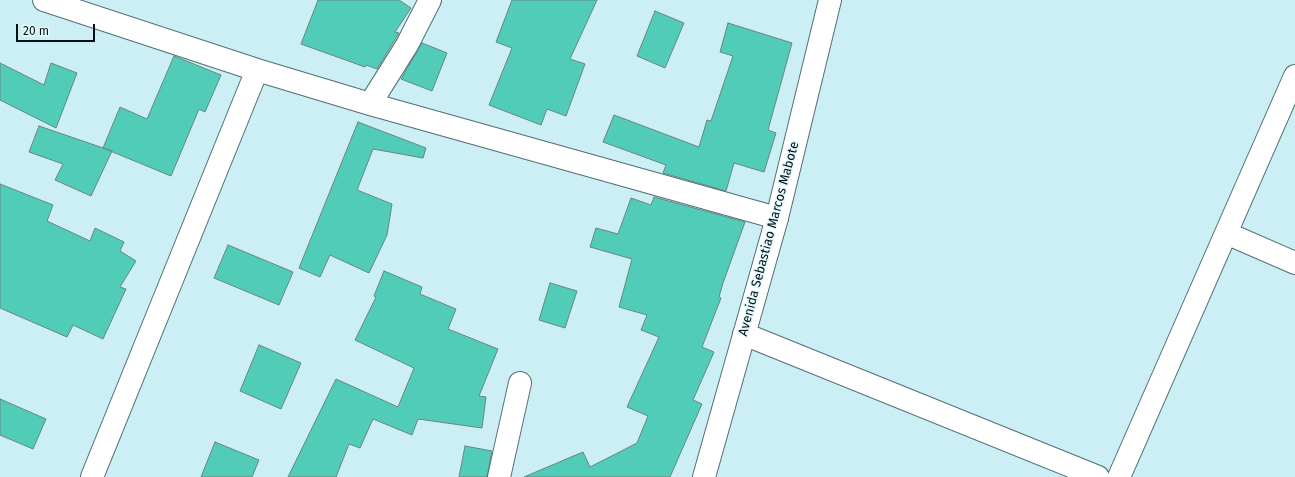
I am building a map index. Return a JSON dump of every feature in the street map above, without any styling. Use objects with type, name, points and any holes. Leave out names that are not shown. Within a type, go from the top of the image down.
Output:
[{"type":"street","points":[[44,0],[257,70],[370,104],[777,218]]},
{"type":"street","points":[[370,104],[407,45],[430,0]]},
{"type":"street","name":"Avenida Sebastiao Marcos Mabote","points":[[704,477],[777,218],[830,0]]},
{"type":"street","points":[[92,477],[257,70]]},
{"type":"street","points":[[1119,477],[1295,76]]},
{"type":"street","points":[[1226,233],[1295,263]]},
{"type":"street","points":[[744,334],[1098,477]]},
{"type":"street","points":[[499,477],[520,383]]},
{"type":"building","points":[[318,0],[399,0],[411,8],[395,32],[399,33],[377,69],[366,65],[365,67],[301,44]]},
{"type":"building","points":[[512,0],[597,0],[570,59],[585,64],[566,116],[547,109],[541,125],[489,105],[512,48],[496,42]]},
{"type":"building","points":[[655,11],[684,23],[665,68],[637,56]]},
{"type":"building","points":[[728,23],[792,43],[768,130],[776,133],[764,172],[734,163],[726,191],[663,173],[666,165],[603,142],[614,115],[699,147],[707,120],[711,121],[733,56],[720,52]]},
{"type":"building","points":[[422,43],[447,53],[432,91],[401,79]]},
{"type":"building","points":[[174,56],[221,75],[205,112],[199,109],[171,176],[103,148],[120,107],[147,119]]},
{"type":"building","points":[[0,63],[44,85],[51,63],[77,73],[56,128],[0,100]]},
{"type":"building","points":[[358,122],[426,148],[423,158],[373,149],[357,190],[392,204],[387,235],[369,273],[330,255],[320,277],[299,268]]},
{"type":"building","points":[[39,126],[112,151],[91,196],[55,180],[63,164],[29,152]]},
{"type":"building","points":[[0,184],[53,205],[47,221],[90,241],[95,228],[124,242],[120,251],[136,261],[120,287],[126,289],[103,339],[73,325],[67,337],[0,308]]},
{"type":"building","points":[[654,197],[745,222],[723,283],[719,297],[721,298],[702,347],[714,352],[693,400],[702,404],[670,477],[524,477],[583,452],[590,467],[637,443],[648,416],[627,407],[659,337],[641,330],[647,315],[619,307],[632,259],[590,247],[596,228],[618,234],[631,198],[651,205]]},
{"type":"building","points":[[228,245],[293,272],[279,305],[214,278]]},
{"type":"building","points":[[384,271],[422,287],[420,294],[456,309],[448,329],[498,349],[479,396],[486,397],[482,428],[418,419],[412,435],[373,419],[360,448],[349,444],[336,477],[288,477],[336,379],[398,407],[414,368],[355,340],[376,297],[374,296]]},
{"type":"building","points":[[550,283],[577,291],[565,328],[539,320]]},
{"type":"building","points":[[259,345],[301,363],[281,409],[240,391]]},
{"type":"building","points":[[0,399],[46,419],[33,449],[0,435]]},
{"type":"building","points":[[215,442],[259,460],[252,477],[201,477]]},
{"type":"building","points":[[465,446],[492,451],[487,477],[459,477]]}]
